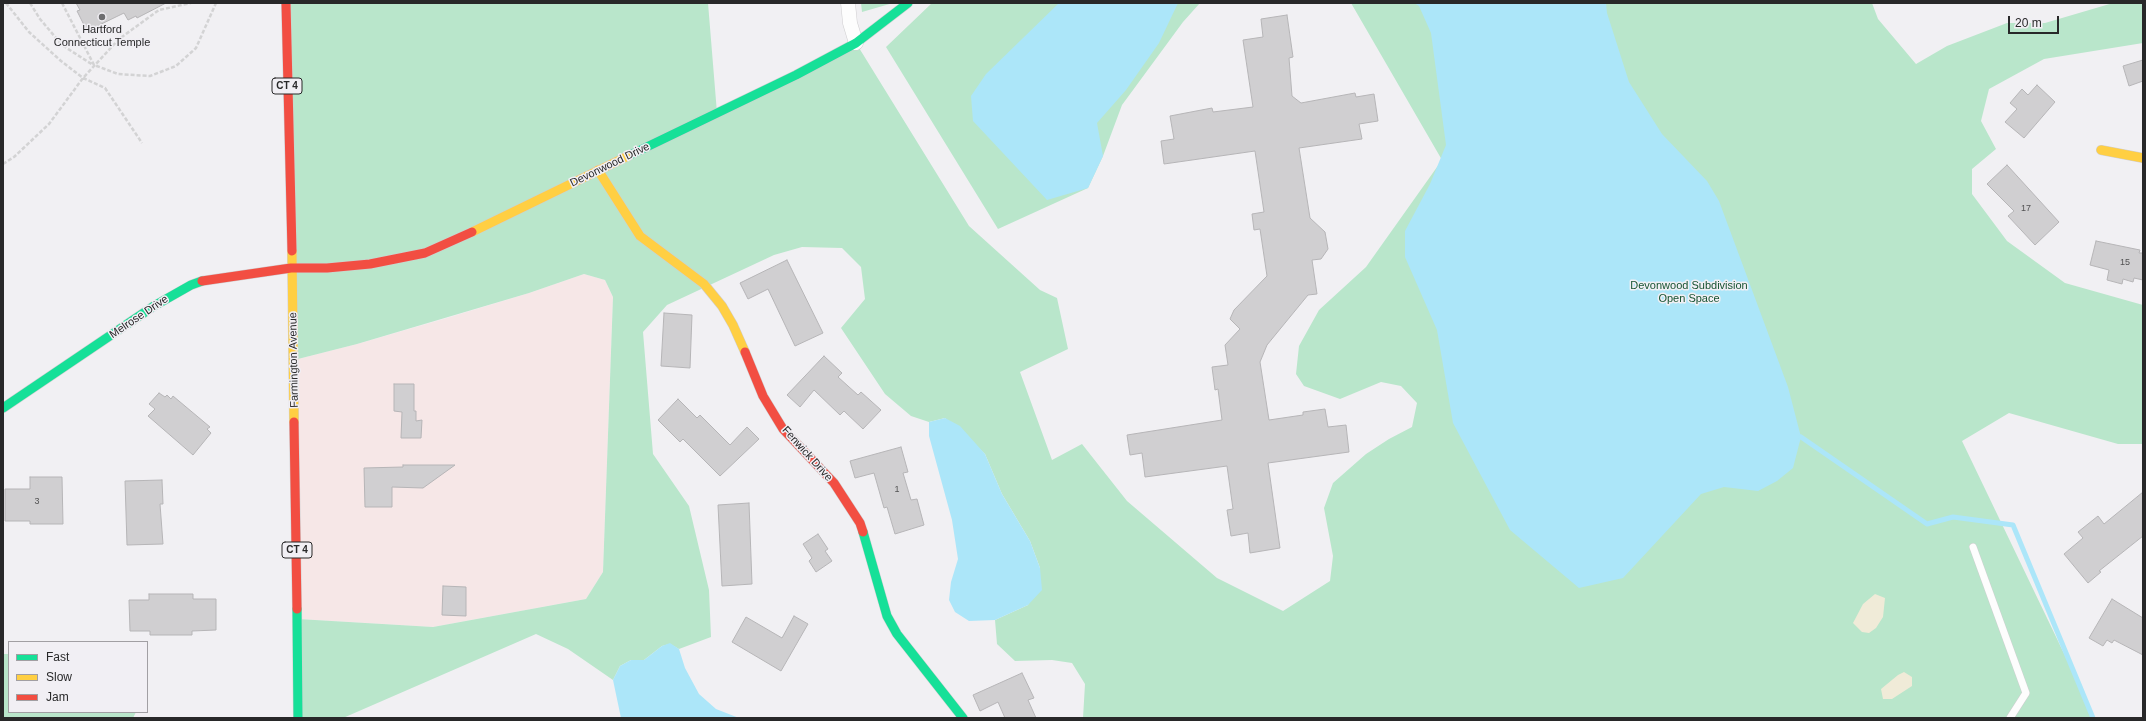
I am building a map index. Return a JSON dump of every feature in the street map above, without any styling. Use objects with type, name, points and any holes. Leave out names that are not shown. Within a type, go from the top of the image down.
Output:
[{"type":"street","name":"Farmington Avenue","points":[[286,3],[298,718]]},
{"type":"street","points":[[848,3],[850,23],[856,42]]},
{"type":"street","name":"Devonwood Drive","points":[[291,268],[327,268],[370,264],[425,253],[503,218],[598,170],[796,76],[856,42],[908,3]]},
{"type":"street","points":[[2101,150],[2143,158]]},
{"type":"street","name":"Fenwick Drive","points":[[598,170],[629,221],[640,236],[655,249],[704,284],[719,302],[733,325],[763,396],[783,429],[834,483],[860,523],[868,545],[887,616],[896,634],[963,718]]},
{"type":"street","name":"Melrose Drive","points":[[3,408],[154,306],[191,285],[210,279],[291,268]]},
{"type":"lane","points":[[1973,547],[2026,692],[2010,718]]},
{"type":"path","points":[[6,3],[29,32],[61,61],[83,78],[105,88],[142,143]]},
{"type":"path","points":[[30,3],[40,19],[62,45],[94,65],[118,74],[150,76],[176,66],[196,48],[216,3]]},
{"type":"path","points":[[62,3],[94,65]]},
{"type":"path","points":[[3,164],[14,157],[49,124],[83,78],[118,40],[159,10],[191,3]]},
{"type":"shaded area","points":[[584,274],[605,280],[613,297],[603,572],[586,599],[433,627],[298,619],[294,360],[357,344],[447,318],[529,293]]},
{"type":"green space","name":"Devonwood Subdivision Open Space","points":[[286,3],[708,3],[717,113],[856,43],[969,226],[1040,290],[1057,298],[1068,349],[1020,372],[1052,460],[1082,444],[1127,501],[1217,578],[1283,611],[1330,581],[1333,556],[1324,508],[1333,483],[1366,454],[1389,439],[1412,427],[1417,403],[1401,386],[1381,382],[1340,399],[1304,386],[1296,374],[1299,346],[1319,310],[1366,267],[1442,160],[1351,3],[1872,3],[1878,19],[1916,64],[1947,46],[2007,23],[2045,23],[2113,3],[2143,3],[2143,43],[2044,59],[1989,89],[1981,121],[1996,149],[1972,169],[1972,194],[2007,241],[2065,283],[2143,305],[2143,444],[2118,444],[2009,413],[1962,441],[2095,718],[1083,718],[1085,684],[1072,663],[1052,660],[1015,661],[997,644],[995,620],[1028,605],[1040,568],[1030,541],[1002,494],[985,454],[945,418],[929,422],[911,416],[885,394],[841,328],[865,299],[861,267],[842,248],[802,247],[774,255],[667,305],[643,332],[653,454],[689,506],[709,590],[711,637],[679,649],[670,644],[662,646],[644,660],[631,660],[620,666],[613,680],[568,649],[536,634],[343,718],[298,718],[298,619],[433,627],[586,599],[603,572],[613,297],[605,280],[584,274],[529,293],[357,344],[294,360]]},
{"type":"green space","points":[[861,3],[893,3],[862,12]]},
{"type":"green space","points":[[932,3],[1200,3],[1183,22],[1122,105],[1103,156],[1088,188],[998,229],[886,47]]},
{"type":"green space","points":[[3,654],[8,654],[8,713],[136,713],[133,718],[3,718]]},
{"type":"sand","points":[[1875,594],[1885,598],[1883,617],[1876,628],[1869,633],[1862,632],[1853,623],[1863,604]]},
{"type":"sand","points":[[1904,672],[1912,677],[1912,686],[1892,699],[1883,699],[1881,689]]},
{"type":"water","points":[[1059,3],[1178,3],[1159,43],[1126,90],[1097,123],[1103,156],[1088,188],[1047,200],[973,121],[971,96],[986,74]]},
{"type":"water","points":[[1414,3],[1606,3],[1607,13],[1629,82],[1662,134],[1707,181],[1719,201],[1788,387],[1801,437],[1793,468],[1777,481],[1758,491],[1724,487],[1701,494],[1623,578],[1579,588],[1510,530],[1453,423],[1437,330],[1405,257],[1405,231],[1430,184],[1446,145],[1431,33],[1419,6]]},
{"type":"water","points":[[945,418],[960,426],[985,454],[1002,494],[1030,541],[1040,568],[1042,590],[1028,605],[995,620],[969,621],[955,612],[949,600],[951,582],[958,559],[952,520],[929,436],[929,422]]},
{"type":"water","points":[[670,643],[679,649],[685,668],[699,694],[716,709],[739,718],[621,718],[613,680],[620,666],[631,660],[644,660],[662,646]]},
{"type":"building","name":"Hartford Connecticut Temple","points":[[76,3],[166,3],[137,18],[136,16],[128,20],[124,13],[87,31],[77,11],[80,10]]},
{"type":"building","points":[[1287,15],[1293,57],[1289,58],[1292,96],[1301,103],[1355,93],[1356,97],[1374,94],[1378,121],[1359,124],[1362,139],[1299,148],[1310,218],[1325,232],[1328,249],[1321,259],[1312,260],[1317,294],[1308,295],[1267,345],[1260,362],[1269,420],[1303,415],[1303,412],[1325,409],[1328,427],[1346,425],[1349,452],[1268,463],[1280,548],[1250,553],[1248,533],[1231,536],[1227,510],[1233,509],[1227,466],[1145,477],[1142,453],[1130,455],[1127,435],[1222,420],[1218,389],[1215,390],[1212,367],[1228,365],[1225,345],[1240,329],[1230,319],[1234,310],[1267,276],[1260,229],[1254,230],[1252,214],[1264,212],[1255,151],[1164,164],[1161,141],[1174,139],[1170,116],[1212,108],[1213,112],[1253,107],[1243,40],[1263,37],[1261,19]]},
{"type":"building","points":[[2143,60],[2143,81],[2129,86],[2123,66]]},
{"type":"building","points":[[2037,85],[2055,102],[2024,138],[2005,122],[2017,109],[2010,103],[2022,89],[2028,95]]},
{"type":"building","points":[[2007,165],[2059,222],[2035,245],[2008,216],[2014,211],[1987,184]]},
{"type":"building","points":[[2096,241],[2140,250],[2139,253],[2143,253],[2143,280],[2134,278],[2133,282],[2123,279],[2122,284],[2107,280],[2109,270],[2090,265]]},
{"type":"building","points":[[787,260],[823,333],[795,346],[768,289],[748,299],[740,283]]},
{"type":"building","points":[[664,313],[692,315],[690,368],[661,366]]},
{"type":"building","points":[[824,356],[842,373],[838,377],[858,395],[861,392],[881,410],[863,429],[844,411],[840,415],[814,390],[800,407],[787,395]]},
{"type":"building","points":[[394,384],[414,384],[414,411],[416,411],[416,421],[422,420],[421,438],[401,438],[402,412],[394,411]]},
{"type":"building","points":[[159,393],[165,397],[167,395],[171,399],[173,396],[210,427],[207,429],[211,433],[193,455],[148,416],[155,409],[149,404]]},
{"type":"building","points":[[678,399],[697,418],[700,415],[730,445],[747,427],[759,439],[720,476],[683,439],[680,442],[658,420]]},
{"type":"building","points":[[901,447],[908,472],[903,473],[911,500],[917,499],[924,525],[895,534],[887,507],[884,508],[874,473],[855,478],[850,461]]},
{"type":"building","points":[[403,465],[455,465],[423,488],[392,487],[392,507],[365,507],[364,468],[403,467]]},
{"type":"building","points":[[30,477],[62,477],[63,524],[30,524],[30,521],[5,521],[5,489],[30,489]]},
{"type":"building","points":[[162,480],[163,504],[160,504],[163,544],[127,545],[125,481]]},
{"type":"building","points":[[2143,492],[2143,536],[2099,571],[2101,572],[2088,583],[2064,554],[2083,538],[2078,532],[2098,516],[2104,524]]},
{"type":"building","points":[[749,503],[752,584],[722,586],[718,505]]},
{"type":"building","points":[[818,534],[828,549],[825,551],[832,561],[816,572],[809,561],[812,558],[803,544]]},
{"type":"building","points":[[443,586],[466,587],[466,616],[442,615]]},
{"type":"building","points":[[149,594],[193,594],[193,599],[216,599],[216,630],[192,631],[192,635],[150,635],[150,631],[130,631],[129,600],[149,600]]},
{"type":"building","points":[[2112,599],[2143,618],[2143,655],[2114,640],[2112,643],[2107,640],[2103,646],[2089,638]]},
{"type":"building","points":[[794,616],[808,624],[781,671],[732,642],[746,617],[782,638]]},
{"type":"building","points":[[1022,673],[1034,698],[1028,700],[1036,718],[1005,718],[998,702],[980,711],[973,695]]},
{"type":"waterway","points":[[1801,437],[1927,524],[1953,517],[2013,525],[2093,718]]},
{"type":"traffic: fast","points":[[628,156],[796,75],[856,43],[908,3]]},
{"type":"traffic: fast","points":[[3,408],[154,306],[191,285],[202,281]]},
{"type":"traffic: fast","points":[[863,532],[887,616],[897,634],[963,718]]},
{"type":"traffic: fast","points":[[297,609],[298,718]]},
{"type":"traffic: slow","points":[[2101,150],[2143,158]]},
{"type":"traffic: slow","points":[[472,232],[628,156]]},
{"type":"traffic: slow","points":[[598,170],[640,236],[704,284],[722,306],[733,325],[745,352]]},
{"type":"traffic: slow","points":[[292,251],[294,422]]},
{"type":"traffic: jam","points":[[286,3],[292,251]]},
{"type":"traffic: jam","points":[[202,281],[291,268],[327,268],[370,264],[425,253],[472,232]]},
{"type":"traffic: jam","points":[[745,352],[763,396],[783,429],[834,483],[860,523],[863,532]]},
{"type":"traffic: jam","points":[[294,422],[297,609]]},
{"type":"place","name":"Hartford Connecticut Temple","points":[[102,17]]}]
